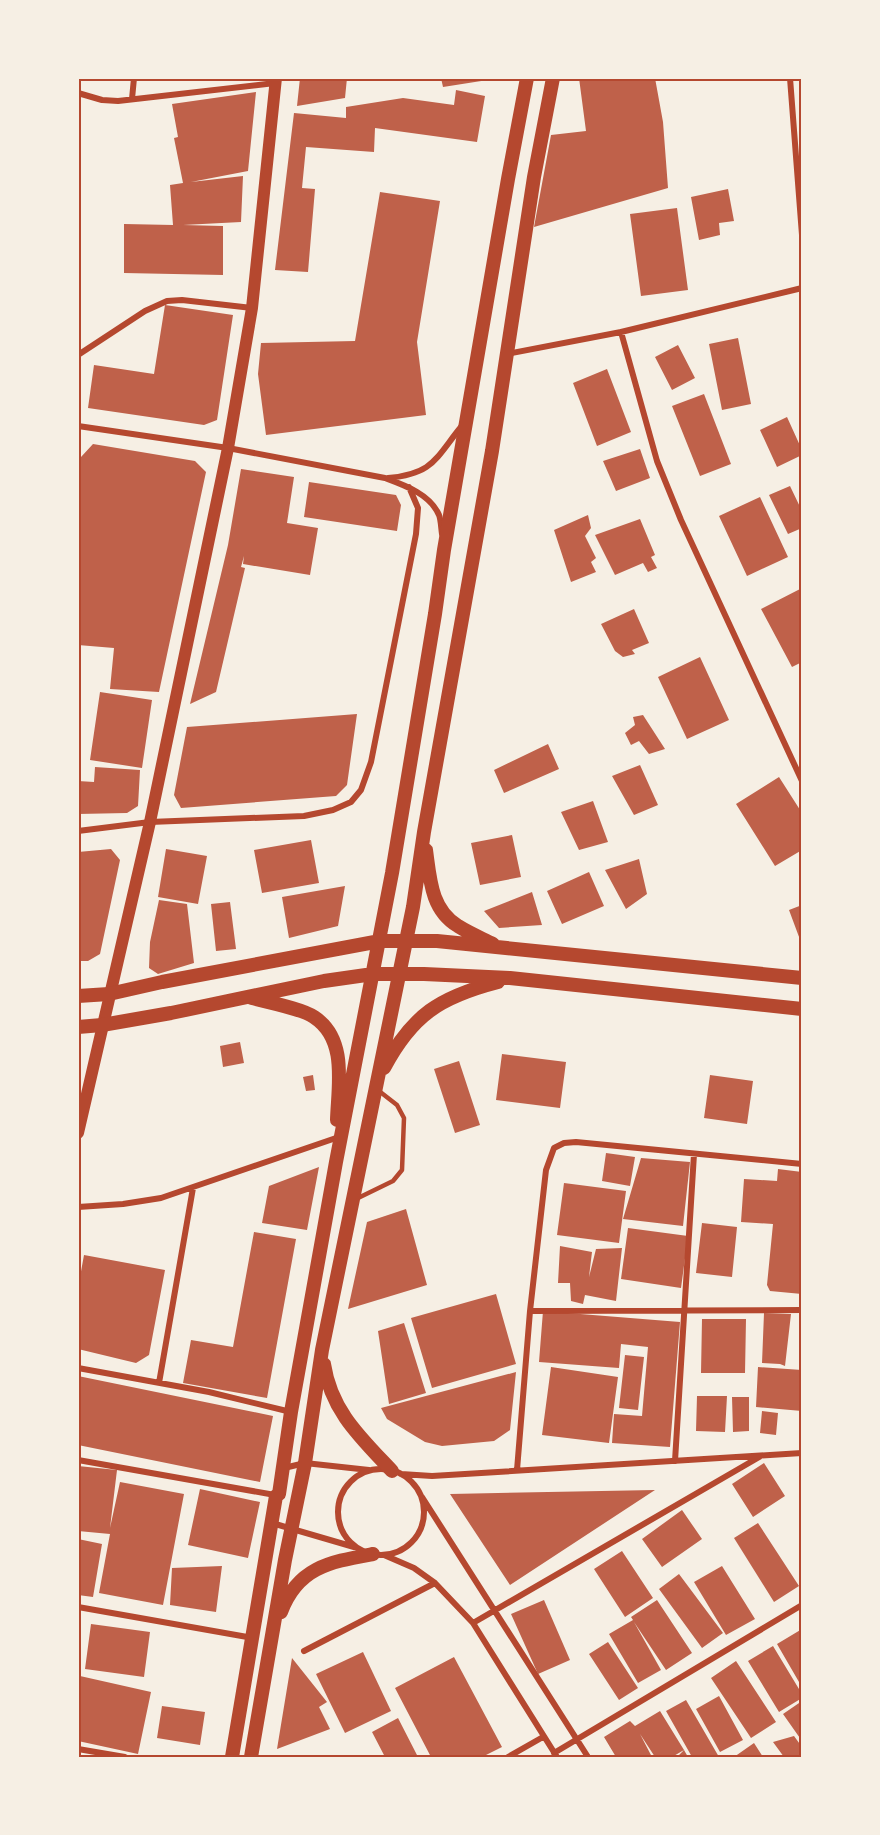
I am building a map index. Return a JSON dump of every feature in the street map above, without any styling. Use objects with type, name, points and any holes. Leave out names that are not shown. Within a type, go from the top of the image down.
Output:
[{"type":"main road","points":[[232,1757],[336,1162],[380,941],[507,179],[527,78]]},
{"type":"main road","points":[[250,1757],[305,1463],[322,1350],[406,940],[492,451],[534,177],[554,78]]},
{"type":"main road","points":[[78,1133],[150,822],[228,448],[252,308],[276,81]]},
{"type":"main road","points":[[424,832],[435,901],[457,926],[500,948]]},
{"type":"main road","points":[[78,996],[109,994],[380,941],[406,940],[438,941],[802,978]]},
{"type":"main road","points":[[78,1027],[102,1025],[324,981],[373,974],[510,978],[802,1009]]},
{"type":"main road","points":[[375,1085],[394,1049],[422,1015],[460,993],[510,978]]},
{"type":"main road","points":[[250,997],[313,1016],[328,1032],[338,1054],[340,1077],[336,1162]]},
{"type":"main road","points":[[322,1350],[330,1391],[340,1410],[363,1441],[397,1472]]},
{"type":"main road","points":[[272,1637],[285,1602],[293,1588],[306,1575],[333,1561],[378,1555]]},
{"type":"street","points":[[132,99],[134,78]]},
{"type":"street","points":[[790,78],[802,235]]},
{"type":"street","points":[[78,93],[102,100],[132,99],[276,81]]},
{"type":"street","points":[[505,355],[621,332],[802,288]]},
{"type":"street","points":[[78,355],[145,311],[167,301],[186,300],[252,308]]},
{"type":"street","points":[[621,332],[657,460],[681,520],[802,781]]},
{"type":"street","points":[[385,478],[415,474],[429,466],[441,456],[468,420]]},
{"type":"street","points":[[78,426],[228,448],[385,478],[409,487],[426,498],[439,515],[444,549]]},
{"type":"street","points":[[78,831],[150,822],[304,816],[333,810],[351,802],[361,790],[371,762],[416,534],[418,507],[409,487]]},
{"type":"street","points":[[78,1207],[123,1204],[162,1198],[336,1138]]},
{"type":"street","points":[[517,1470],[530,1311],[546,1170],[554,1148],[564,1143],[576,1142],[802,1164]]},
{"type":"street","points":[[675,1461],[694,1154]]},
{"type":"street","points":[[159,1383],[193,1188]]},
{"type":"street","points":[[530,1311],[802,1310]]},
{"type":"street","points":[[78,1368],[209,1392],[291,1412]]},
{"type":"street","points":[[284,1468],[305,1463],[432,1476],[802,1453]]},
{"type":"street","points":[[473,1623],[764,1454]]},
{"type":"street","points":[[78,1460],[276,1496]]},
{"type":"street","points":[[358,1548],[342,1532],[338,1510],[345,1488],[361,1474],[372,1470]]},
{"type":"street","points":[[397,1472],[415,1486],[588,1757]]},
{"type":"street","points":[[378,1555],[402,1549],[417,1536],[423,1524],[422,1497]]},
{"type":"street","points":[[272,1523],[292,1527],[414,1568],[435,1583],[473,1623],[555,1755],[577,1739],[802,1605]]},
{"type":"street","points":[[304,1651],[435,1583]]},
{"type":"street","points":[[78,1607],[254,1638]]},
{"type":"street","points":[[508,1757],[543,1737]]},
{"type":"street","points":[[78,1749],[125,1757]]},
{"type":"lane","points":[[351,1202],[393,1180],[402,1170],[404,1118],[397,1106],[375,1085]]},
{"type":"building","points":[[300,78],[347,78],[345,98],[297,106]]},
{"type":"building","points":[[441,78],[494,78],[494,79],[443,87]]},
{"type":"building","points":[[579,78],[655,78],[663,122],[668,188],[534,227],[551,135],[586,131]]},
{"type":"building","points":[[456,90],[485,96],[477,142],[375,128],[374,152],[306,147],[302,188],[315,189],[308,272],[275,270],[294,113],[346,118],[346,107],[403,98],[454,105]]},
{"type":"building","points":[[256,92],[248,171],[191,182],[243,176],[241,222],[183,225],[223,226],[223,275],[124,273],[124,224],[173,225],[170,185],[183,183],[174,138],[178,137],[172,104]]},
{"type":"building","points":[[728,189],[734,221],[719,223],[720,235],[699,240],[691,197]]},
{"type":"building","points":[[380,192],[440,201],[417,342],[426,415],[266,435],[258,374],[261,343],[355,341]]},
{"type":"building","points":[[677,208],[688,290],[641,296],[630,214]]},
{"type":"building","points":[[165,305],[233,315],[217,420],[204,425],[88,408],[94,365],[154,374]]},
{"type":"building","points":[[738,338],[751,404],[722,410],[709,344]]},
{"type":"building","points":[[678,345],[695,378],[672,390],[655,357]]},
{"type":"building","points":[[607,369],[631,432],[597,446],[573,383]]},
{"type":"building","points":[[704,394],[731,464],[700,476],[672,406]]},
{"type":"building","points":[[787,417],[802,450],[802,455],[777,467],[760,430]]},
{"type":"building","points":[[93,444],[195,461],[206,472],[159,692],[110,689],[114,648],[78,645],[78,478],[81,457]]},
{"type":"building","points":[[640,449],[650,478],[616,491],[603,461]]},
{"type":"building","points":[[241,469],[294,477],[287,523],[318,528],[310,575],[243,564],[244,556],[241,567],[245,568],[216,692],[190,704],[228,545]]},
{"type":"building","points":[[309,482],[396,495],[401,505],[397,531],[304,517]]},
{"type":"building","points":[[790,486],[802,511],[802,528],[788,534],[769,495]]},
{"type":"building","points":[[760,497],[788,557],[747,576],[719,516]]},
{"type":"building","points":[[588,515],[591,528],[585,536],[596,558],[591,562],[596,572],[571,582],[554,530]]},
{"type":"building","points":[[640,519],[655,555],[651,557],[657,568],[648,572],[643,563],[615,575],[595,535]]},
{"type":"building","points":[[802,588],[802,662],[792,667],[761,609]]},
{"type":"building","points":[[634,609],[649,643],[632,650],[635,654],[623,657],[615,651],[601,624]]},
{"type":"building","points":[[700,657],[729,720],[687,739],[658,677]]},
{"type":"building","points":[[100,692],[152,700],[142,768],[90,760]]},
{"type":"building","points":[[357,714],[347,785],[336,796],[181,808],[174,795],[187,727]]},
{"type":"building","points":[[643,715],[665,749],[649,754],[639,741],[631,745],[625,733],[635,725],[633,717]]},
{"type":"building","points":[[548,744],[559,769],[504,793],[494,770]]},
{"type":"building","points":[[640,765],[658,805],[634,815],[612,776]]},
{"type":"building","points":[[95,767],[140,770],[138,806],[127,813],[78,814],[78,781],[94,782]]},
{"type":"building","points":[[779,777],[802,813],[802,850],[775,866],[736,804]]},
{"type":"building","points":[[593,801],[608,842],[579,850],[561,812]]},
{"type":"building","points":[[512,835],[521,877],[480,885],[471,843]]},
{"type":"building","points":[[311,840],[319,883],[262,893],[254,850]]},
{"type":"building","points":[[111,849],[120,860],[100,954],[88,961],[78,961],[78,852]]},
{"type":"building","points":[[166,849],[207,856],[198,904],[158,897]]},
{"type":"building","points":[[639,859],[647,894],[626,909],[605,870]]},
{"type":"building","points":[[589,872],[604,906],[562,924],[547,891]]},
{"type":"building","points":[[345,886],[338,926],[289,938],[282,897]]},
{"type":"building","points":[[532,892],[542,925],[499,928],[484,911]]},
{"type":"building","points":[[159,900],[187,904],[194,963],[158,974],[149,968],[150,942]]},
{"type":"building","points":[[230,902],[236,949],[216,951],[211,904]]},
{"type":"building","points":[[802,905],[802,945],[789,910]]},
{"type":"building","points":[[240,1042],[244,1063],[223,1067],[220,1046]]},
{"type":"building","points":[[502,1054],[566,1062],[560,1108],[496,1100]]},
{"type":"building","points":[[459,1061],[480,1125],[455,1133],[434,1069]]},
{"type":"building","points":[[313,1075],[315,1090],[306,1091],[303,1077]]},
{"type":"building","points":[[710,1075],[753,1081],[747,1124],[704,1118]]},
{"type":"building","points":[[606,1153],[635,1157],[630,1186],[602,1181]]},
{"type":"building","points":[[641,1158],[690,1162],[683,1226],[623,1219]]},
{"type":"building","points":[[319,1167],[307,1230],[262,1223],[269,1186]]},
{"type":"building","points":[[778,1169],[802,1172],[802,1294],[770,1291],[767,1285],[773,1224],[741,1222],[744,1179],[777,1181]]},
{"type":"building","points":[[564,1183],[626,1191],[619,1243],[557,1235]]},
{"type":"building","points":[[406,1209],[427,1285],[348,1309],[367,1222]]},
{"type":"building","points":[[702,1223],[737,1227],[732,1277],[696,1273]]},
{"type":"building","points":[[628,1228],[688,1236],[681,1288],[621,1279]]},
{"type":"building","points":[[254,1232],[296,1239],[267,1398],[183,1383],[191,1340],[233,1347]]},
{"type":"building","points":[[560,1246],[592,1252],[589,1277],[596,1249],[622,1248],[616,1301],[585,1295],[583,1304],[571,1301],[570,1283],[558,1283]]},
{"type":"building","points":[[84,1255],[165,1270],[149,1355],[136,1363],[78,1349],[78,1288]]},
{"type":"building","points":[[496,1294],[516,1364],[432,1388],[411,1318]]},
{"type":"building","points":[[543,1311],[680,1322],[670,1447],[612,1443],[614,1414],[642,1416],[648,1347],[621,1344],[619,1368],[539,1362]]},
{"type":"building","points":[[764,1313],[791,1314],[785,1366],[762,1363]]},
{"type":"building","points":[[702,1319],[746,1319],[745,1373],[701,1373]]},
{"type":"building","points":[[404,1323],[426,1393],[389,1404],[378,1331]]},
{"type":"building","points":[[625,1355],[644,1357],[638,1410],[619,1408]]},
{"type":"building","points":[[551,1367],[618,1377],[609,1443],[542,1435]]},
{"type":"building","points":[[758,1367],[802,1370],[802,1411],[756,1407]]},
{"type":"building","points":[[516,1372],[510,1430],[494,1441],[442,1446],[425,1442],[387,1419],[381,1408]]},
{"type":"building","points":[[78,1376],[273,1416],[260,1482],[78,1445]]},
{"type":"building","points":[[697,1396],[727,1396],[725,1432],[696,1431]]},
{"type":"building","points":[[732,1397],[749,1397],[749,1431],[733,1432]]},
{"type":"building","points":[[762,1411],[778,1413],[776,1435],[760,1433]]},
{"type":"building","points":[[764,1463],[785,1496],[753,1517],[732,1484]]},
{"type":"building","points":[[78,1466],[117,1470],[110,1528],[120,1482],[184,1494],[163,1605],[99,1593],[110,1534],[78,1531]]},
{"type":"building","points":[[200,1489],[260,1502],[248,1558],[188,1545]]},
{"type":"building","points":[[655,1490],[510,1585],[450,1494]]},
{"type":"building","points":[[682,1510],[702,1539],[662,1567],[642,1539]]},
{"type":"building","points":[[758,1523],[799,1586],[774,1602],[734,1538]]},
{"type":"building","points":[[78,1539],[102,1544],[93,1597],[78,1595]]},
{"type":"building","points":[[622,1551],[653,1598],[625,1617],[594,1569]]},
{"type":"building","points":[[222,1566],[216,1612],[170,1605],[172,1568]]},
{"type":"building","points":[[722,1566],[755,1619],[726,1635],[694,1582]]},
{"type":"building","points":[[679,1574],[723,1633],[702,1648],[659,1589]]},
{"type":"building","points":[[544,1600],[570,1660],[538,1674],[511,1614]]},
{"type":"building","points":[[657,1600],[692,1653],[666,1670],[634,1622],[661,1670],[638,1683],[609,1634],[633,1620],[631,1617]]},
{"type":"building","points":[[91,1624],[150,1632],[144,1677],[85,1669]]},
{"type":"building","points":[[802,1629],[802,1681],[799,1682],[777,1644]]},
{"type":"building","points":[[608,1642],[638,1688],[619,1700],[589,1654]]},
{"type":"building","points":[[773,1646],[802,1694],[802,1698],[779,1712],[748,1661]]},
{"type":"building","points":[[363,1652],[391,1711],[345,1733],[316,1674]]},
{"type":"building","points":[[454,1657],[502,1747],[482,1757],[431,1757],[395,1688]]},
{"type":"building","points":[[292,1658],[327,1702],[319,1707],[330,1729],[277,1749]]},
{"type":"building","points":[[736,1661],[776,1722],[751,1738],[711,1678]]},
{"type":"building","points":[[80,1676],[151,1692],[138,1754],[78,1741]]},
{"type":"building","points":[[719,1696],[743,1740],[720,1752],[696,1709]]},
{"type":"building","points":[[686,1700],[719,1757],[692,1757],[666,1711]]},
{"type":"building","points":[[802,1701],[802,1741],[783,1714]]},
{"type":"building","points":[[162,1706],[205,1712],[200,1745],[157,1738]]},
{"type":"building","points":[[660,1711],[684,1750],[672,1757],[655,1757],[640,1734],[652,1757],[616,1757],[604,1737],[630,1721],[635,1726]]},
{"type":"building","points":[[398,1718],[418,1757],[385,1757],[372,1732]]},
{"type":"building","points":[[794,1736],[802,1747],[802,1757],[784,1757],[773,1742]]},
{"type":"building","points":[[754,1743],[763,1757],[734,1757]]},
{"type":"building","points":[[684,1750],[688,1757],[677,1757]]}]
